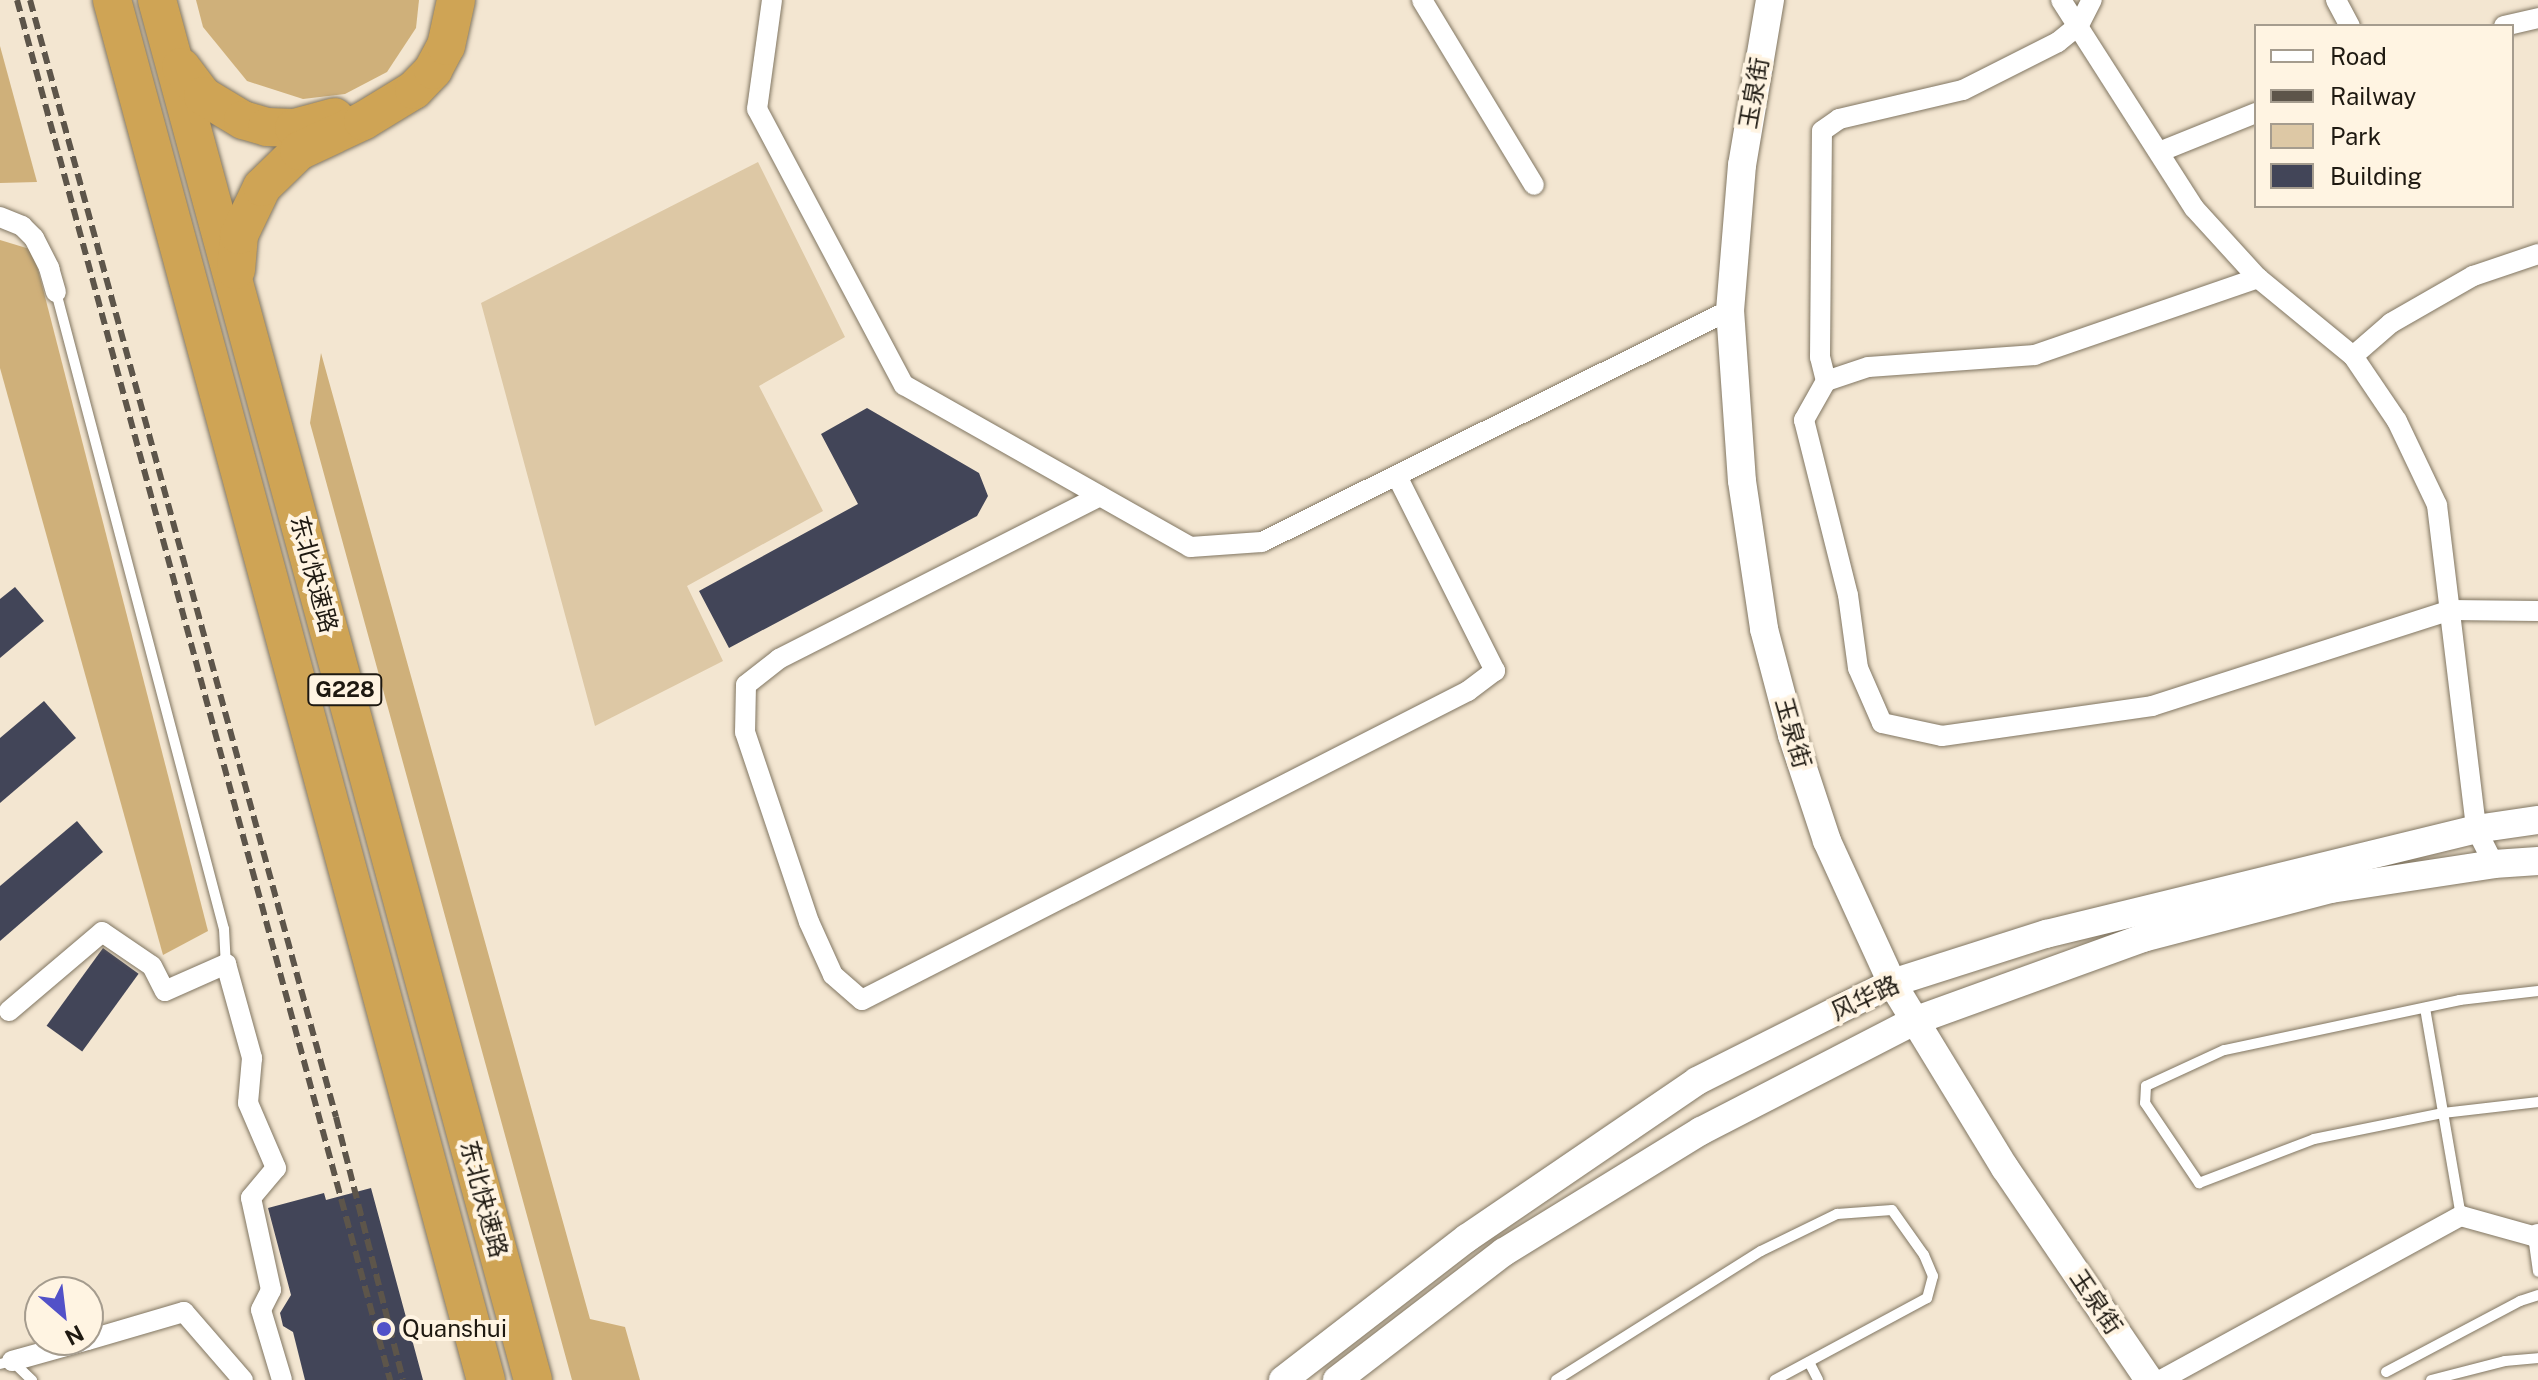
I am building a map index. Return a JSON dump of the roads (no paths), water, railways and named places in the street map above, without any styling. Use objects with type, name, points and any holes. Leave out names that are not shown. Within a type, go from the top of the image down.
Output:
[{"type":"highway","name":"东北快速路","points":[[157,0],[533,1380]]},
{"type":"highway","points":[[168,41],[190,81],[221,109],[267,127],[294,128],[320,123],[347,112],[375,98],[398,79],[428,34],[434,0]]},
{"type":"highway","points":[[239,300],[236,258],[239,235],[248,209],[262,187],[299,151],[363,121],[414,90],[433,70],[446,46],[456,0]]},
{"type":"highway","name":"东北快速路","points":[[113,4],[486,1380]]},
{"type":"street","points":[[772,0],[757,109],[904,385],[1190,547],[1262,542],[1730,310]]},
{"type":"street","points":[[1422,0],[1534,185]]},
{"type":"street","name":"玉泉街","points":[[1770,0],[1742,165],[1730,310],[1742,481],[1764,629],[1792,735],[1827,841],[1892,983],[2005,1168],[2149,1380]]},
{"type":"street","points":[[2061,0],[2194,208],[2258,278],[2353,356],[2397,421],[2437,505],[2476,829],[2494,864]]},
{"type":"street","points":[[1826,381],[1820,357],[1822,131],[1839,119],[1963,90],[2058,42],[2079,25],[2092,0]]},
{"type":"street","points":[[2336,0],[2349,24]]},
{"type":"street","points":[[2512,24],[2538,18]]},
{"type":"street","points":[[2159,152],[2254,114]]},
{"type":"street","points":[[0,217],[22,226],[34,238],[49,268],[56,292]]},
{"type":"street","points":[[2353,356],[2391,323],[2473,276],[2538,254]]},
{"type":"street","points":[[2258,278],[2035,355],[1868,367],[1826,381],[1804,420],[1848,595],[1858,668],[1882,723],[1942,736],[2152,706],[2451,610],[2538,611]]},
{"type":"street","points":[[1100,496],[779,659],[746,685],[745,732],[809,922],[833,975],[862,1000],[1468,691],[1495,671],[1397,476]]},
{"type":"street","name":"风华路","points":[[1283,1380],[1467,1238],[1697,1081],[1892,983],[2046,934],[2476,829],[2538,820]]},
{"type":"street","points":[[1337,1380],[1504,1252],[1701,1131],[1914,1021],[2143,938],[2331,889],[2494,864],[2538,861]]},
{"type":"street","points":[[3,1010],[102,932],[152,966],[165,991],[226,964],[252,1058],[248,1103],[276,1168],[251,1198],[271,1290],[261,1310],[282,1380]]},
{"type":"street","points":[[2161,1380],[2461,1216],[2536,1235]]},
{"type":"street","points":[[104,1335],[184,1312],[243,1380]]},
{"type":"street","points":[[6,1362],[28,1356]]},
{"type":"lane","points":[[56,292],[224,929],[226,964]]},
{"type":"lane","points":[[2538,991],[2425,1008],[2224,1050],[2146,1086],[2145,1103],[2199,1183],[2314,1139],[2443,1113],[2538,1102]]},
{"type":"lane","points":[[2425,1008],[2461,1216]]},
{"type":"lane","points":[[1556,1380],[1761,1251],[1837,1214],[1892,1210],[1924,1255],[1933,1276],[1927,1298],[1775,1380]]},
{"type":"lane","points":[[2536,1235],[2538,1272]]},
{"type":"lane","points":[[2386,1372],[2520,1301],[2538,1295]]},
{"type":"lane","points":[[2431,1380],[2505,1361],[2538,1358]]},
{"type":"lane","points":[[6,1362],[32,1380]]},
{"type":"lane","points":[[1809,1362],[1818,1380]]},
{"type":"railway","points":[[17,0],[390,1380]]},
{"type":"railway","points":[[30,0],[336,1117],[403,1380]]},
{"type":"place","name":"Quanshui","points":[[384,1329]]}]
